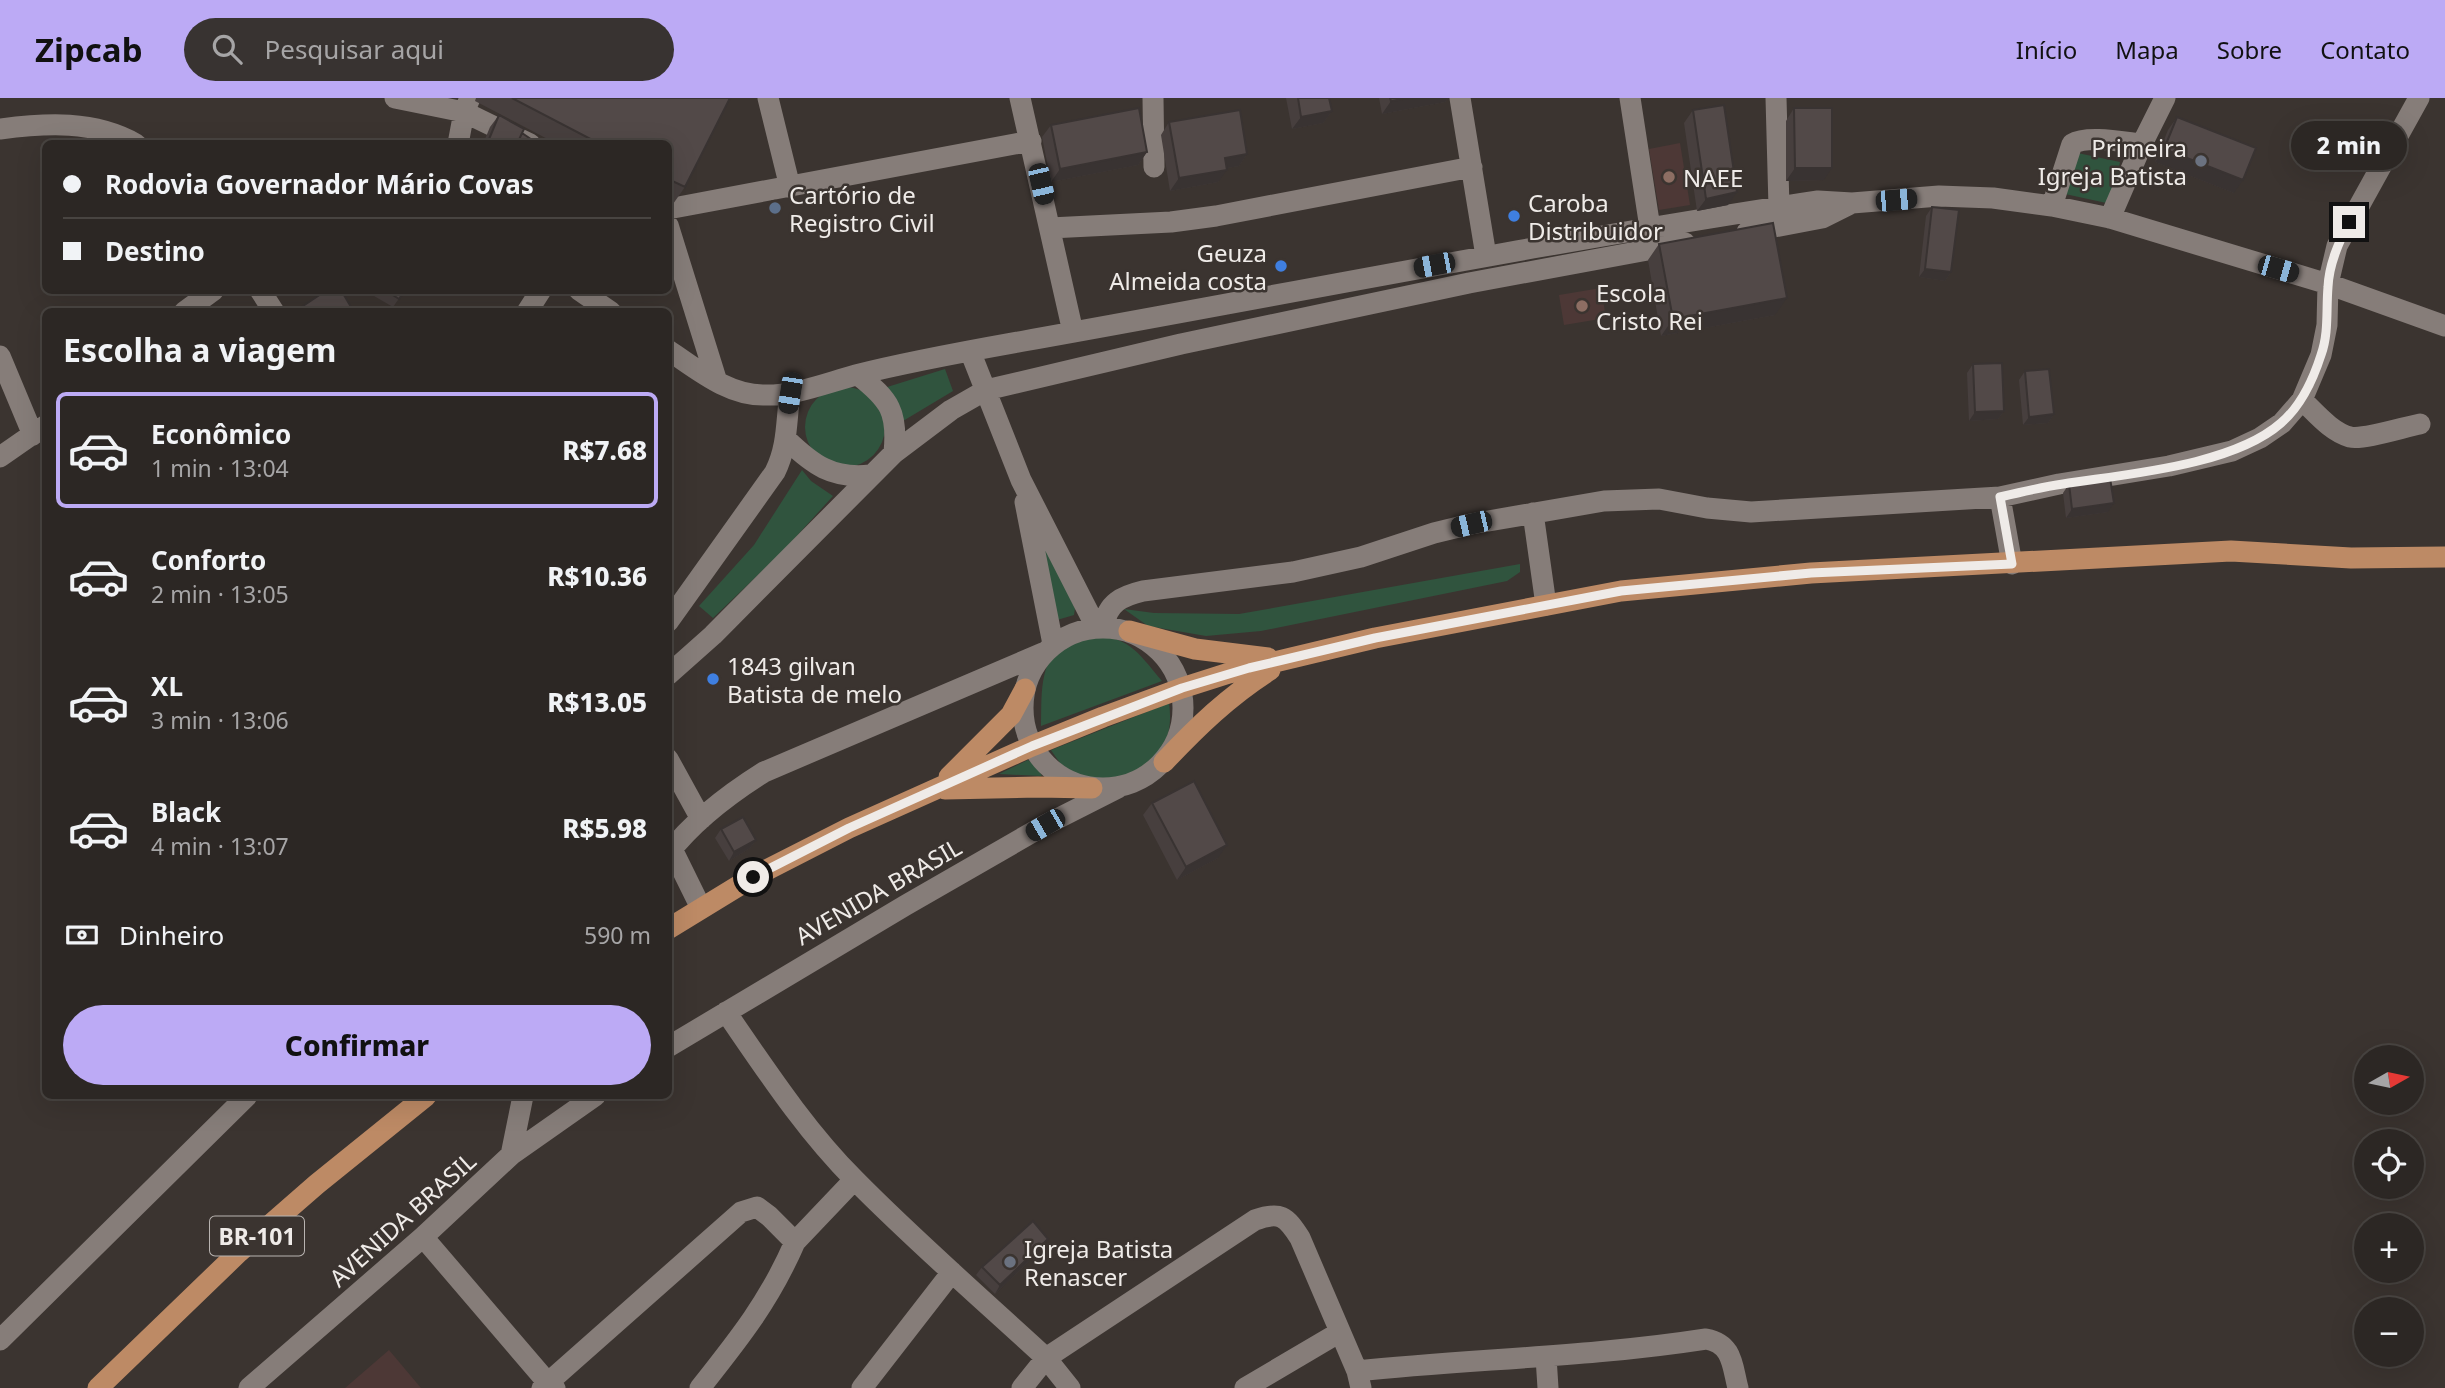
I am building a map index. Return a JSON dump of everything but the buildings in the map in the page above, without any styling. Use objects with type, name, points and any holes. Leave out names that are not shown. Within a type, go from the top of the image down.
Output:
[{"type":"highway","points":[[672,926],[765,871],[849,828],[1032,746],[1182,688],[1375,638],[1621,591],[1811,573],[2231,551],[2351,558],[2445,558]]},
{"type":"highway","points":[[1129,631],[1195,649],[1288,659]]},
{"type":"highway","points":[[1164,762],[1213,711],[1246,685],[1288,659]]},
{"type":"highway","points":[[936,789],[1011,715],[1024,689]]},
{"type":"highway","points":[[936,789],[1092,788]]},
{"type":"highway","name":"BR-101","points":[[98,1388],[239,1252],[317,1184],[422,1099]]},
{"type":"street","points":[[395,98],[467,105],[524,140]]},
{"type":"street","points":[[768,98],[790,187]]},
{"type":"street","points":[[1020,98],[1073,332]]},
{"type":"street","points":[[1153,98],[1154,167]]},
{"type":"street","points":[[1460,98],[1486,256]]},
{"type":"street","points":[[1630,98],[1650,228]]},
{"type":"street","points":[[1776,98],[1779,207]]},
{"type":"street","points":[[2110,218],[2141,144],[2165,98]]},
{"type":"street","points":[[1100,626],[1112,605],[1126,595],[1293,572],[1362,557],[1434,533],[1604,501],[1659,499],[1707,508],[1751,512],[2000,497],[2169,466],[2232,451],[2260,438],[2282,423],[2302,400],[2321,355],[2328,325],[2328,284],[2337,246],[2419,98]]},
{"type":"street","points":[[459,140],[467,105]]},
{"type":"street","points":[[0,129],[31,125],[89,127],[130,140]]},
{"type":"street","points":[[2052,206],[2072,144],[2089,140],[2141,144]]},
{"type":"street","points":[[672,208],[1031,141]]},
{"type":"street","points":[[1050,228],[1160,223],[1205,217],[1472,167]]},
{"type":"street","points":[[672,353],[717,382],[746,393],[790,393],[970,351],[1585,239],[1818,201],[1852,203],[1939,197],[1993,198],[2110,218],[2328,284],[2445,326]]},
{"type":"street","points":[[1728,236],[1822,218],[1852,203]]},
{"type":"street","points":[[672,238],[717,382]]},
{"type":"street","points":[[1581,262],[1585,239]]},
{"type":"street","points":[[672,672],[713,635],[894,453],[951,410],[986,390],[1181,344],[1469,283],[1701,240]]},
{"type":"street","points":[[189,308],[209,294]]},
{"type":"street","points":[[585,294],[605,308]]},
{"type":"street","points":[[1176,315],[1181,344]]},
{"type":"street","points":[[970,351],[1021,480],[1100,626]]},
{"type":"street","points":[[0,356],[39,430],[0,457]]},
{"type":"street","points":[[858,375],[888,402],[896,430],[894,453]]},
{"type":"street","points":[[672,616],[775,472],[783,456],[790,393]]},
{"type":"street","points":[[2302,400],[2331,427],[2347,436],[2358,438],[2420,424]]},
{"type":"street","points":[[786,439],[806,459],[823,469],[854,477],[870,475]]},
{"type":"street","points":[[1021,480],[1048,648],[1031,670],[1024,689],[1023,716],[1032,746],[1047,766],[1068,780],[1092,788],[1118,788]]},
{"type":"street","points":[[2000,497],[2012,564]]},
{"type":"street","points":[[1533,513],[1546,605]]},
{"type":"street","points":[[672,846],[737,789],[791,758],[1048,648],[1073,632],[1100,626],[1129,631],[1153,644],[1171,663],[1182,688],[1184,714],[1178,740],[1164,762]]},
{"type":"street","name":"AVENIDA BRASIL","points":[[672,1044],[1022,838],[1118,788],[1143,778],[1164,762]]},
{"type":"street","points":[[672,766],[701,819]]},
{"type":"street","points":[[672,852],[701,908]]},
{"type":"street","points":[[726,1012],[778,1088],[854,1180],[1046,1358],[1070,1388]]},
{"type":"street","points":[[0,1340],[244,1099]]},
{"type":"street","points":[[511,1156],[522,1099]]},
{"type":"street","name":"AVENIDA BRASIL","points":[[249,1388],[423,1237],[511,1156],[591,1099]]},
{"type":"street","points":[[701,1388],[758,1314],[778,1280],[795,1242],[854,1180]]},
{"type":"street","points":[[423,1237],[549,1386],[741,1212],[757,1207],[795,1242]]},
{"type":"street","points":[[1022,1388],[1046,1358],[1255,1220],[1268,1215],[1278,1215],[1290,1222],[1300,1238],[1359,1380],[1433,1363],[1597,1354],[1706,1339],[1719,1342],[1726,1348],[1738,1388]]},
{"type":"street","points":[[862,1388],[952,1272]]},
{"type":"street","points":[[1245,1388],[1340,1332]]},
{"type":"street","points":[[1546,1357],[1548,1388]]},
{"type":"shaded area","name":"NAEE","points":[[1680,143],[1690,205],[1659,210],[1649,149]]},
{"type":"shaded area","name":"Escola Cristo Rei","points":[[1601,288],[1606,318],[1564,325],[1559,295]]},
{"type":"shaded area","points":[[389,1350],[421,1388],[345,1388]]},
{"type":"green space","points":[[2073,152],[2120,162],[2111,204],[2065,194]]},
{"type":"green space","points":[[945,369],[953,391],[903,421],[884,388]]},
{"type":"green space","points":[[845,387],[860,390],[873,399],[882,412],[885,427],[882,442],[873,455],[860,464],[845,467],[830,464],[817,455],[808,442],[805,427],[808,412],[817,399],[830,390]]},
{"type":"green space","points":[[802,470],[811,481],[833,496],[784,550],[713,618],[699,606],[754,545]]},
{"type":"green space","points":[[1036,522],[1075,608],[1074,615],[1057,620]]},
{"type":"green space","points":[[1520,564],[1520,572],[1507,581],[1261,631],[1206,636],[1148,626],[1124,609],[1154,613],[1239,614]]},
{"type":"green space","points":[[1086,635],[1122,642],[1138,653],[1162,681],[1041,726],[1043,681],[1050,660],[1065,644]]},
{"type":"green space","points":[[1169,703],[1170,718],[1164,746],[1148,767],[1126,779],[1102,782],[1078,777],[1065,769],[1051,750]]},
{"type":"green space","points":[[1028,760],[1037,767],[1042,776],[999,774]]},
{"type":"place","name":"Primeira Igreja Batista","points":[[2201,161]]},
{"type":"place","name":"NAEE","points":[[1669,177]]},
{"type":"place","name":"Cartório de Registro Civil","points":[[775,208]]},
{"type":"place","name":"Caroba Distribuidor","points":[[1514,216]]},
{"type":"place","name":"Geuza Almeida costa","points":[[1281,266]]},
{"type":"place","name":"Escola Cristo Rei","points":[[1582,306]]},
{"type":"place","name":"1843 gilvan Batista de melo","points":[[713,679]]},
{"type":"place","name":"Igreja Batista Renascer","points":[[1010,1262]]},
{"type":"route","points":[[753,877],[849,828],[1032,746],[1182,688],[1249,668],[1375,638],[1621,591],[1811,573],[2012,564],[2000,497],[2059,484],[2169,466],[2232,451],[2260,438],[2282,423],[2302,400],[2321,355],[2328,325],[2328,284],[2337,246],[2349,222]]}]
